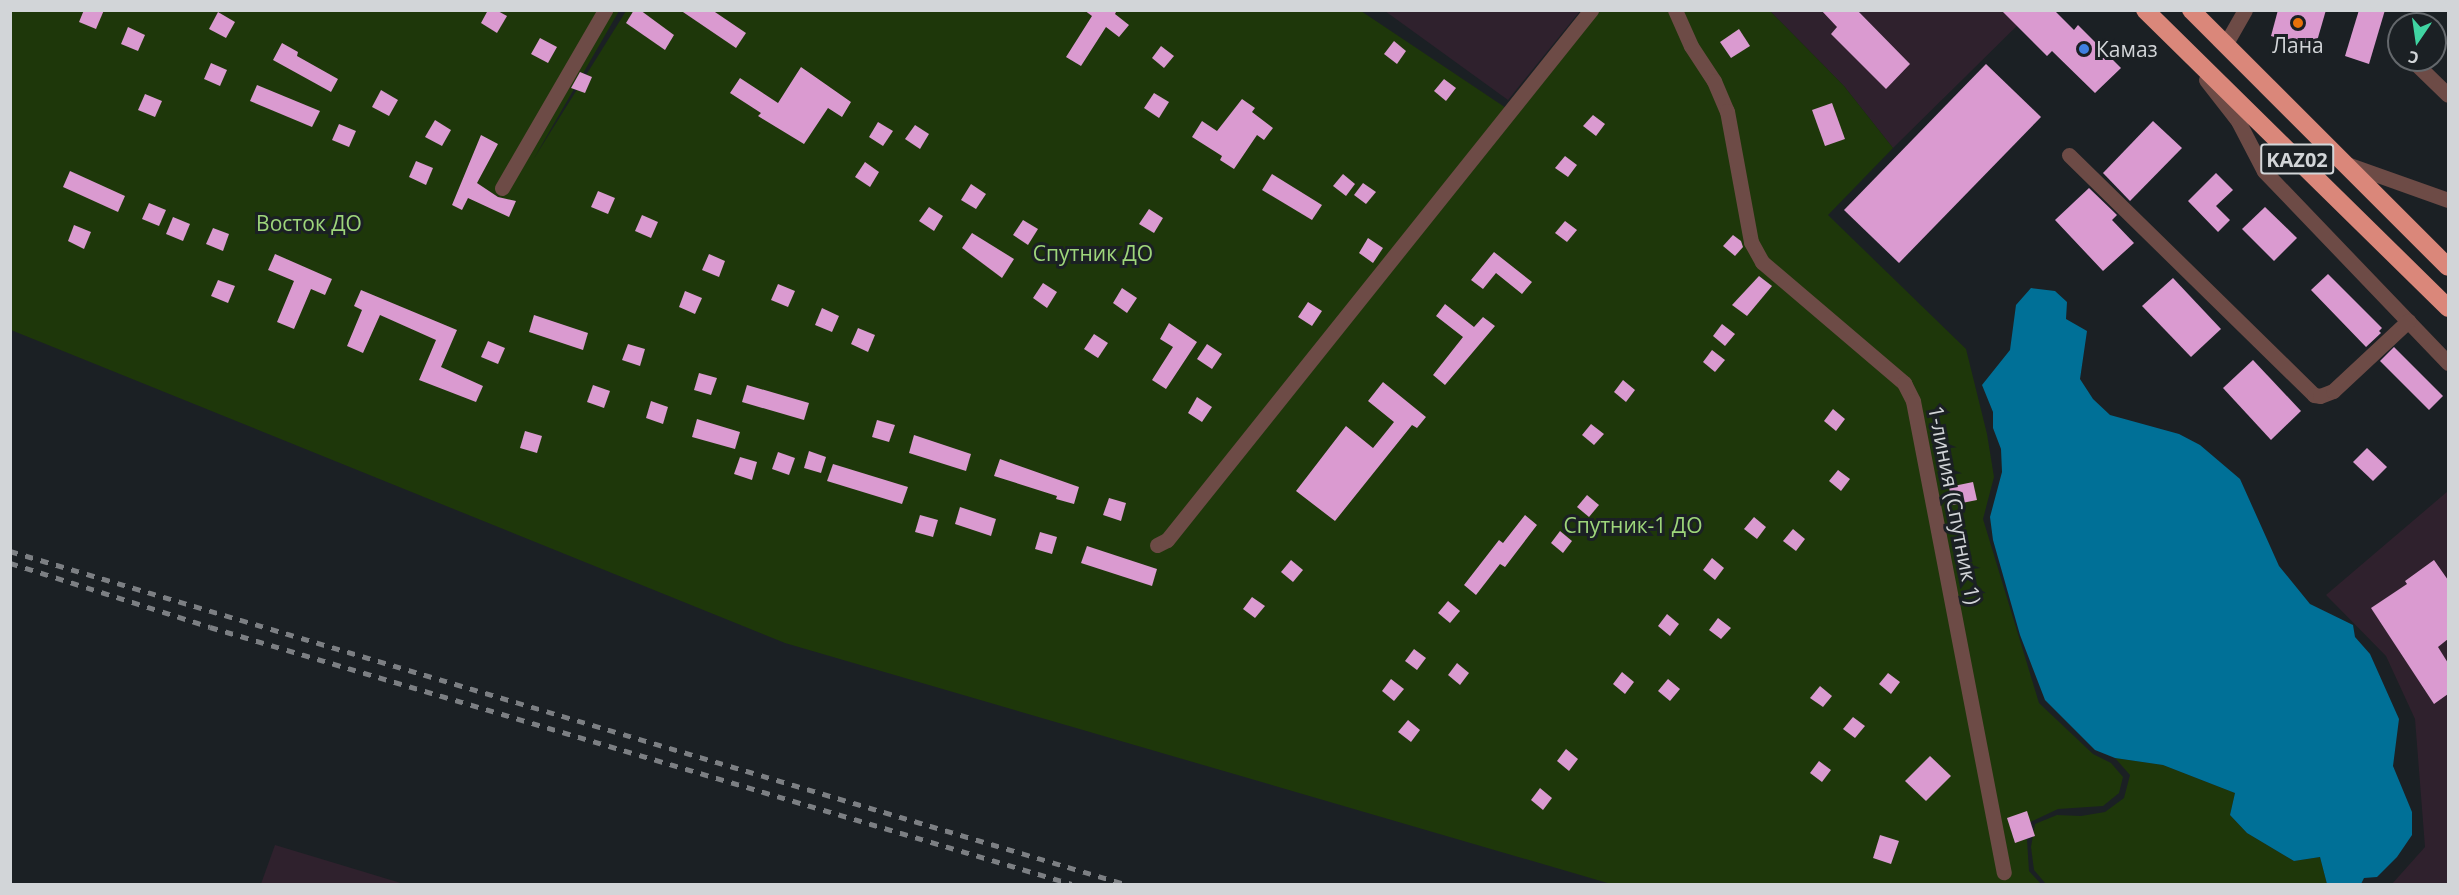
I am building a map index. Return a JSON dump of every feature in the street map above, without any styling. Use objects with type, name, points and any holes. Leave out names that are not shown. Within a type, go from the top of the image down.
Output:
[{"type":"highway","name":"KAZ02","points":[[2145,10],[2448,308]]},
{"type":"highway","name":"KAZ02","points":[[2191,10],[2448,267]]},
{"type":"street","points":[[502,188],[605,10]]},
{"type":"street","points":[[1157,545],[1167,540],[1591,10]]},
{"type":"street","name":"1-линия (Спутник 1)","points":[[1675,10],[1691,46],[1714,81],[1727,111],[1751,242],[1762,262],[1904,383],[1913,401],[2004,872]]},
{"type":"street","points":[[2225,45],[2245,10]]},
{"type":"street","points":[[2162,27],[2234,115],[2264,171],[2448,363]]},
{"type":"street","points":[[2425,72],[2448,94]]},
{"type":"street","points":[[2259,162],[2259,153],[2264,146],[2274,144],[2286,149]]},
{"type":"street","points":[[2069,155],[2314,395],[2320,396],[2333,391],[2408,321]]},
{"type":"street","points":[[2342,162],[2448,200]]},
{"type":"shaded area","points":[[1385,11],[1580,11],[1508,100]]},
{"type":"shaded area","points":[[1770,11],[2032,11],[1893,148],[1844,86]]},
{"type":"shaded area","points":[[2448,491],[2448,884],[2392,884],[2425,847],[2415,719],[2386,656],[2326,595]]},
{"type":"shaded area","points":[[275,845],[338,864],[404,884],[261,884]]},
{"type":"green space","points":[[10,11],[619,11],[533,160],[626,11],[1361,11],[1515,114],[1600,11],[1770,11],[1844,86],[1893,148],[1828,215],[1966,349],[1987,434],[1994,477],[1983,519],[2039,703],[2093,754],[2111,763],[2123,777],[2119,793],[2103,806],[2058,809],[2026,824],[2029,871],[2041,884],[1611,884],[785,643],[11,330]]},
{"type":"green space","points":[[2115,758],[2163,765],[2235,793],[2230,815],[2247,833],[2294,861],[2320,857],[2327,884],[2046,884],[2034,870],[2031,847],[2035,824],[2057,815],[2081,816],[2105,812],[2124,798],[2130,775]]},
{"type":"water","points":[[2031,288],[2055,291],[2067,302],[2066,319],[2087,331],[2080,379],[2093,399],[2110,415],[2179,434],[2200,445],[2240,479],[2279,566],[2310,604],[2353,625],[2355,637],[2370,654],[2399,719],[2393,766],[2412,812],[2412,835],[2397,857],[2377,877],[2364,878],[2361,884],[2327,884],[2320,857],[2294,861],[2247,833],[2230,815],[2235,793],[2163,765],[2115,758],[2095,750],[2045,700],[2020,635],[1993,540],[1990,517],[2002,472],[2001,449],[1993,428],[1993,412],[1982,385],[2010,350],[2016,305]]},
{"type":"building","points":[[84,10],[104,10],[96,29],[79,22]]},
{"type":"building","points":[[488,10],[496,10],[507,16],[497,33],[481,23]]},
{"type":"building","points":[[634,10],[640,10],[674,35],[665,50],[626,23]]},
{"type":"building","points":[[680,10],[712,10],[746,33],[736,48]]},
{"type":"building","points":[[1084,10],[1117,10],[1115,14],[1129,25],[1119,37],[1106,27],[1081,66],[1066,57],[1092,16]]},
{"type":"building","points":[[1821,10],[1857,10],[1910,64],[1886,89],[1831,34],[1837,27]]},
{"type":"building","points":[[2001,10],[2054,10],[2074,30],[2078,25],[2121,68],[2095,93],[2052,51],[2047,56]]},
{"type":"building","name":"Лана","points":[[2278,10],[2326,10],[2315,48],[2271,36]]},
{"type":"building","points":[[2359,10],[2385,10],[2369,64],[2345,56]]},
{"type":"building","points":[[218,12],[235,22],[226,38],[209,29]]},
{"type":"building","points":[[128,27],[145,35],[138,51],[121,44]]},
{"type":"building","points":[[1739,29],[1750,46],[1731,58],[1720,42]]},
{"type":"building","points":[[540,38],[557,47],[548,63],[531,54]]},
{"type":"building","points":[[1394,41],[1406,51],[1397,64],[1384,54]]},
{"type":"building","points":[[282,43],[298,52],[297,56],[338,79],[331,92],[273,60]]},
{"type":"building","points":[[1161,46],[1174,56],[1164,68],[1152,58]]},
{"type":"building","points":[[211,63],[227,70],[220,86],[204,79]]},
{"type":"building","points":[[1986,64],[2041,117],[1899,263],[1844,210]]},
{"type":"building","points":[[801,67],[851,102],[842,117],[828,108],[804,144],[758,116],[761,113],[730,93],[740,78],[778,103]]},
{"type":"building","points":[[580,72],[592,77],[585,93],[571,88]]},
{"type":"building","points":[[1444,79],[1456,88],[1446,101],[1434,91]]},
{"type":"building","points":[[257,85],[320,111],[312,127],[250,101]]},
{"type":"building","points":[[381,90],[398,100],[389,116],[372,107]]},
{"type":"building","points":[[1154,93],[1169,102],[1159,118],[1144,108]]},
{"type":"building","points":[[145,94],[162,101],[155,117],[138,110]]},
{"type":"building","points":[[1242,99],[1255,108],[1252,112],[1273,128],[1264,140],[1257,135],[1234,169],[1220,160],[1222,156],[1192,137],[1202,121],[1217,131]]},
{"type":"building","points":[[1832,103],[1845,139],[1825,146],[1812,110]]},
{"type":"building","points":[[1593,115],[1605,124],[1596,136],[1583,126]]},
{"type":"building","points":[[435,120],[451,130],[442,146],[425,137]]},
{"type":"building","points":[[2153,121],[2182,148],[2130,201],[2103,173]]},
{"type":"building","points":[[878,122],[893,131],[883,146],[869,137]]},
{"type":"building","points":[[339,124],[356,131],[349,147],[332,140]]},
{"type":"building","points":[[915,125],[929,134],[920,149],[905,139]]},
{"type":"building","points":[[481,135],[498,144],[477,183],[498,197],[516,201],[509,217],[468,198],[462,210],[452,205]]},
{"type":"building","points":[[1565,156],[1577,165],[1568,177],[1555,168]]},
{"type":"building","points":[[416,161],[433,168],[426,185],[409,177]]},
{"type":"building","points":[[865,162],[879,172],[870,187],[855,177]]},
{"type":"building","points":[[70,171],[125,196],[118,212],[63,187]]},
{"type":"building","points":[[2216,173],[2233,190],[2216,206],[2230,220],[2218,232],[2188,201]]},
{"type":"building","points":[[1272,174],[1322,205],[1312,220],[1262,190]]},
{"type":"building","points":[[1343,174],[1355,184],[1346,196],[1333,186]]},
{"type":"building","points":[[1363,183],[1376,192],[1366,204],[1354,195]]},
{"type":"building","points":[[971,184],[986,194],[976,209],[961,200]]},
{"type":"building","points":[[2089,188],[2117,215],[2112,220],[2134,243],[2103,271],[2055,220]]},
{"type":"building","points":[[598,191],[615,198],[608,214],[591,207]]},
{"type":"building","points":[[149,203],[166,210],[159,226],[142,219]]},
{"type":"building","points":[[929,207],[943,216],[934,231],[919,221]]},
{"type":"building","points":[[2265,207],[2297,238],[2274,261],[2242,229]]},
{"type":"building","points":[[1149,209],[1163,218],[1154,233],[1139,224]]},
{"type":"building","points":[[642,215],[658,222],[651,238],[635,231]]},
{"type":"building","points":[[173,217],[190,224],[183,241],[166,234]]},
{"type":"building","points":[[1023,220],[1038,229],[1028,245],[1013,235]]},
{"type":"building","points":[[1565,221],[1577,230],[1567,242],[1555,233]]},
{"type":"building","points":[[74,225],[91,232],[84,249],[68,241]]},
{"type":"building","points":[[213,228],[229,234],[223,251],[206,244]]},
{"type":"building","points":[[972,233],[1014,259],[1002,278],[962,248]]},
{"type":"building","points":[[1733,235],[1741,241],[1743,247],[1735,256],[1723,246]]},
{"type":"building","points":[[1368,238],[1383,248],[1373,263],[1359,253]]},
{"type":"building","points":[[1494,252],[1532,282],[1522,294],[1496,273],[1483,289],[1471,280]]},
{"type":"building","points":[[275,254],[332,279],[325,295],[311,289],[294,329],[277,322],[294,281],[268,270]]},
{"type":"building","points":[[709,254],[725,261],[719,277],[702,270]]},
{"type":"building","points":[[2328,274],[2382,328],[2379,331],[2381,333],[2366,347],[2311,290]]},
{"type":"building","points":[[1759,276],[1772,286],[1747,316],[1732,305]]},
{"type":"building","points":[[2173,278],[2221,329],[2191,357],[2142,306]]},
{"type":"building","points":[[218,280],[235,286],[228,303],[211,296]]},
{"type":"building","points":[[1043,283],[1057,292],[1047,308],[1033,298]]},
{"type":"building","points":[[778,284],[795,291],[788,307],[771,300]]},
{"type":"building","points":[[1122,288],[1137,298],[1127,313],[1113,303]]},
{"type":"building","points":[[361,290],[457,330],[441,367],[483,386],[476,402],[419,380],[436,340],[380,315],[363,353],[347,346],[362,310],[354,306]]},
{"type":"building","points":[[685,291],[702,298],[695,314],[679,307]]},
{"type":"building","points":[[1308,302],[1322,311],[1312,326],[1298,317]]},
{"type":"building","points":[[1445,304],[1474,327],[1483,317],[1495,326],[1445,385],[1433,375],[1463,337],[1436,316]]},
{"type":"building","points":[[822,308],[839,316],[832,332],[815,325]]},
{"type":"building","points":[[534,315],[588,333],[583,350],[529,332]]},
{"type":"building","points":[[1169,323],[1197,342],[1166,389],[1152,380],[1173,347],[1160,339]]},
{"type":"building","points":[[1722,324],[1735,334],[1725,346],[1713,336]]},
{"type":"building","points":[[858,328],[875,335],[868,352],[851,344]]},
{"type":"building","points":[[1094,334],[1108,343],[1098,358],[1084,349]]},
{"type":"building","points":[[488,341],[505,348],[498,364],[481,357]]},
{"type":"building","points":[[628,344],[645,349],[640,366],[622,360]]},
{"type":"building","points":[[1207,344],[1222,354],[1212,369],[1197,359]]},
{"type":"building","points":[[2394,347],[2443,396],[2429,410],[2380,361]]},
{"type":"building","points":[[1712,350],[1725,360],[1715,372],[1703,362]]},
{"type":"building","points":[[2253,360],[2301,411],[2271,440],[2223,388]]},
{"type":"building","points":[[699,373],[717,378],[711,395],[694,390]]},
{"type":"building","points":[[1623,380],[1635,390],[1626,402],[1614,392]]},
{"type":"building","points":[[1383,382],[1426,417],[1417,428],[1412,425],[1335,521],[1296,491],[1346,426],[1373,448],[1394,422],[1368,401]]},
{"type":"building","points":[[593,385],[610,391],[604,408],[587,402]]},
{"type":"building","points":[[747,385],[809,403],[804,420],[742,402]]},
{"type":"building","points":[[1197,397],[1212,407],[1202,422],[1188,413]]},
{"type":"building","points":[[651,401],[668,407],[663,424],[646,418]]},
{"type":"building","points":[[1833,409],[1845,419],[1836,431],[1824,421]]},
{"type":"building","points":[[697,419],[740,432],[735,449],[692,437]]},
{"type":"building","points":[[877,420],[895,425],[889,442],[872,437]]},
{"type":"building","points":[[1591,424],[1604,434],[1594,445],[1582,435]]},
{"type":"building","points":[[525,431],[542,436],[537,453],[520,448]]},
{"type":"building","points":[[914,435],[971,454],[966,471],[909,453]]},
{"type":"building","points":[[2367,448],[2387,467],[2373,481],[2353,462]]},
{"type":"building","points":[[809,451],[826,457],[821,473],[804,468]]},
{"type":"building","points":[[778,452],[795,458],[789,475],[772,469]]},
{"type":"building","points":[[740,457],[757,462],[752,480],[734,474]]},
{"type":"building","points":[[1000,459],[1079,487],[1074,504],[1056,499],[1057,496],[994,476]]},
{"type":"building","points":[[833,464],[908,487],[902,504],[827,481]]},
{"type":"building","points":[[1838,470],[1850,479],[1841,491],[1829,481]]},
{"type":"building","points":[[1973,482],[1977,500],[1952,505],[1949,487]]},
{"type":"building","points":[[1587,495],[1599,505],[1589,517],[1577,507]]},
{"type":"building","points":[[1109,498],[1126,503],[1121,521],[1103,515]]},
{"type":"building","points":[[960,507],[996,519],[991,536],[955,524]]},
{"type":"building","points":[[920,515],[938,520],[933,537],[915,532]]},
{"type":"building","points":[[1525,515],[1537,525],[1505,567],[1500,564],[1476,595],[1464,585],[1499,540],[1503,543]]},
{"type":"building","points":[[1754,517],[1766,527],[1757,539],[1744,529]]},
{"type":"building","points":[[1793,529],[1805,539],[1796,551],[1783,541]]},
{"type":"building","points":[[1560,531],[1572,541],[1563,553],[1551,543]]},
{"type":"building","points":[[1040,532],[1057,537],[1052,554],[1035,549]]},
{"type":"building","points":[[1087,546],[1157,569],[1152,586],[1081,563]]},
{"type":"building","points":[[1712,558],[1724,568],[1715,580],[1703,570]]},
{"type":"building","points":[[1291,560],[1303,570],[1293,582],[1281,572]]},
{"type":"building","points":[[2434,560],[2448,580],[2448,639],[2438,647],[2448,663],[2448,694],[2434,704],[2371,608],[2407,584],[2405,581]]},
{"type":"building","points":[[1252,597],[1265,606],[1255,618],[1243,609]]},
{"type":"building","points":[[1448,601],[1460,611],[1450,623],[1438,613]]},
{"type":"building","points":[[1667,614],[1679,624],[1670,636],[1658,626]]},
{"type":"building","points":[[1718,618],[1731,628],[1721,639],[1709,630]]},
{"type":"building","points":[[1414,649],[1426,658],[1417,670],[1405,661]]},
{"type":"building","points":[[1457,663],[1469,673],[1460,685],[1448,675]]},
{"type":"building","points":[[1622,672],[1634,682],[1625,694],[1613,684]]},
{"type":"building","points":[[1888,673],[1900,682],[1891,694],[1879,684]]},
{"type":"building","points":[[1391,679],[1404,689],[1394,701],[1382,691]]},
{"type":"building","points":[[1668,679],[1680,689],[1670,701],[1658,691]]},
{"type":"building","points":[[1820,686],[1832,696],[1823,707],[1810,698]]},
{"type":"building","points":[[1853,717],[1865,726],[1855,738],[1843,729]]},
{"type":"building","points":[[1408,720],[1420,730],[1411,742],[1398,732]]},
{"type":"building","points":[[1566,749],[1578,759],[1569,771],[1557,761]]},
{"type":"building","points":[[1930,756],[1951,776],[1926,801],[1905,781]]},
{"type":"building","points":[[1819,761],[1831,770],[1822,782],[1810,773]]},
{"type":"building","points":[[1540,788],[1552,798],[1543,810],[1531,800]]},
{"type":"building","points":[[2027,811],[2035,836],[2015,843],[2007,818]]},
{"type":"building","points":[[1880,835],[1899,841],[1891,864],[1873,858]]},
{"type":"railway","points":[[10,551],[1125,884]]},
{"type":"railway","points":[[10,563],[210,627],[1072,884]]},
{"type":"place","name":"Лана","points":[[2298,23]]},
{"type":"place","name":"Камаз","points":[[2084,49]]},
{"type":"park label","name":"Восток ДО","points":[[309,223]]},
{"type":"park label","name":"Спутник ДО","points":[[1093,253]]},
{"type":"park label","name":"Спутник-1 ДО","points":[[1633,525]]}]
